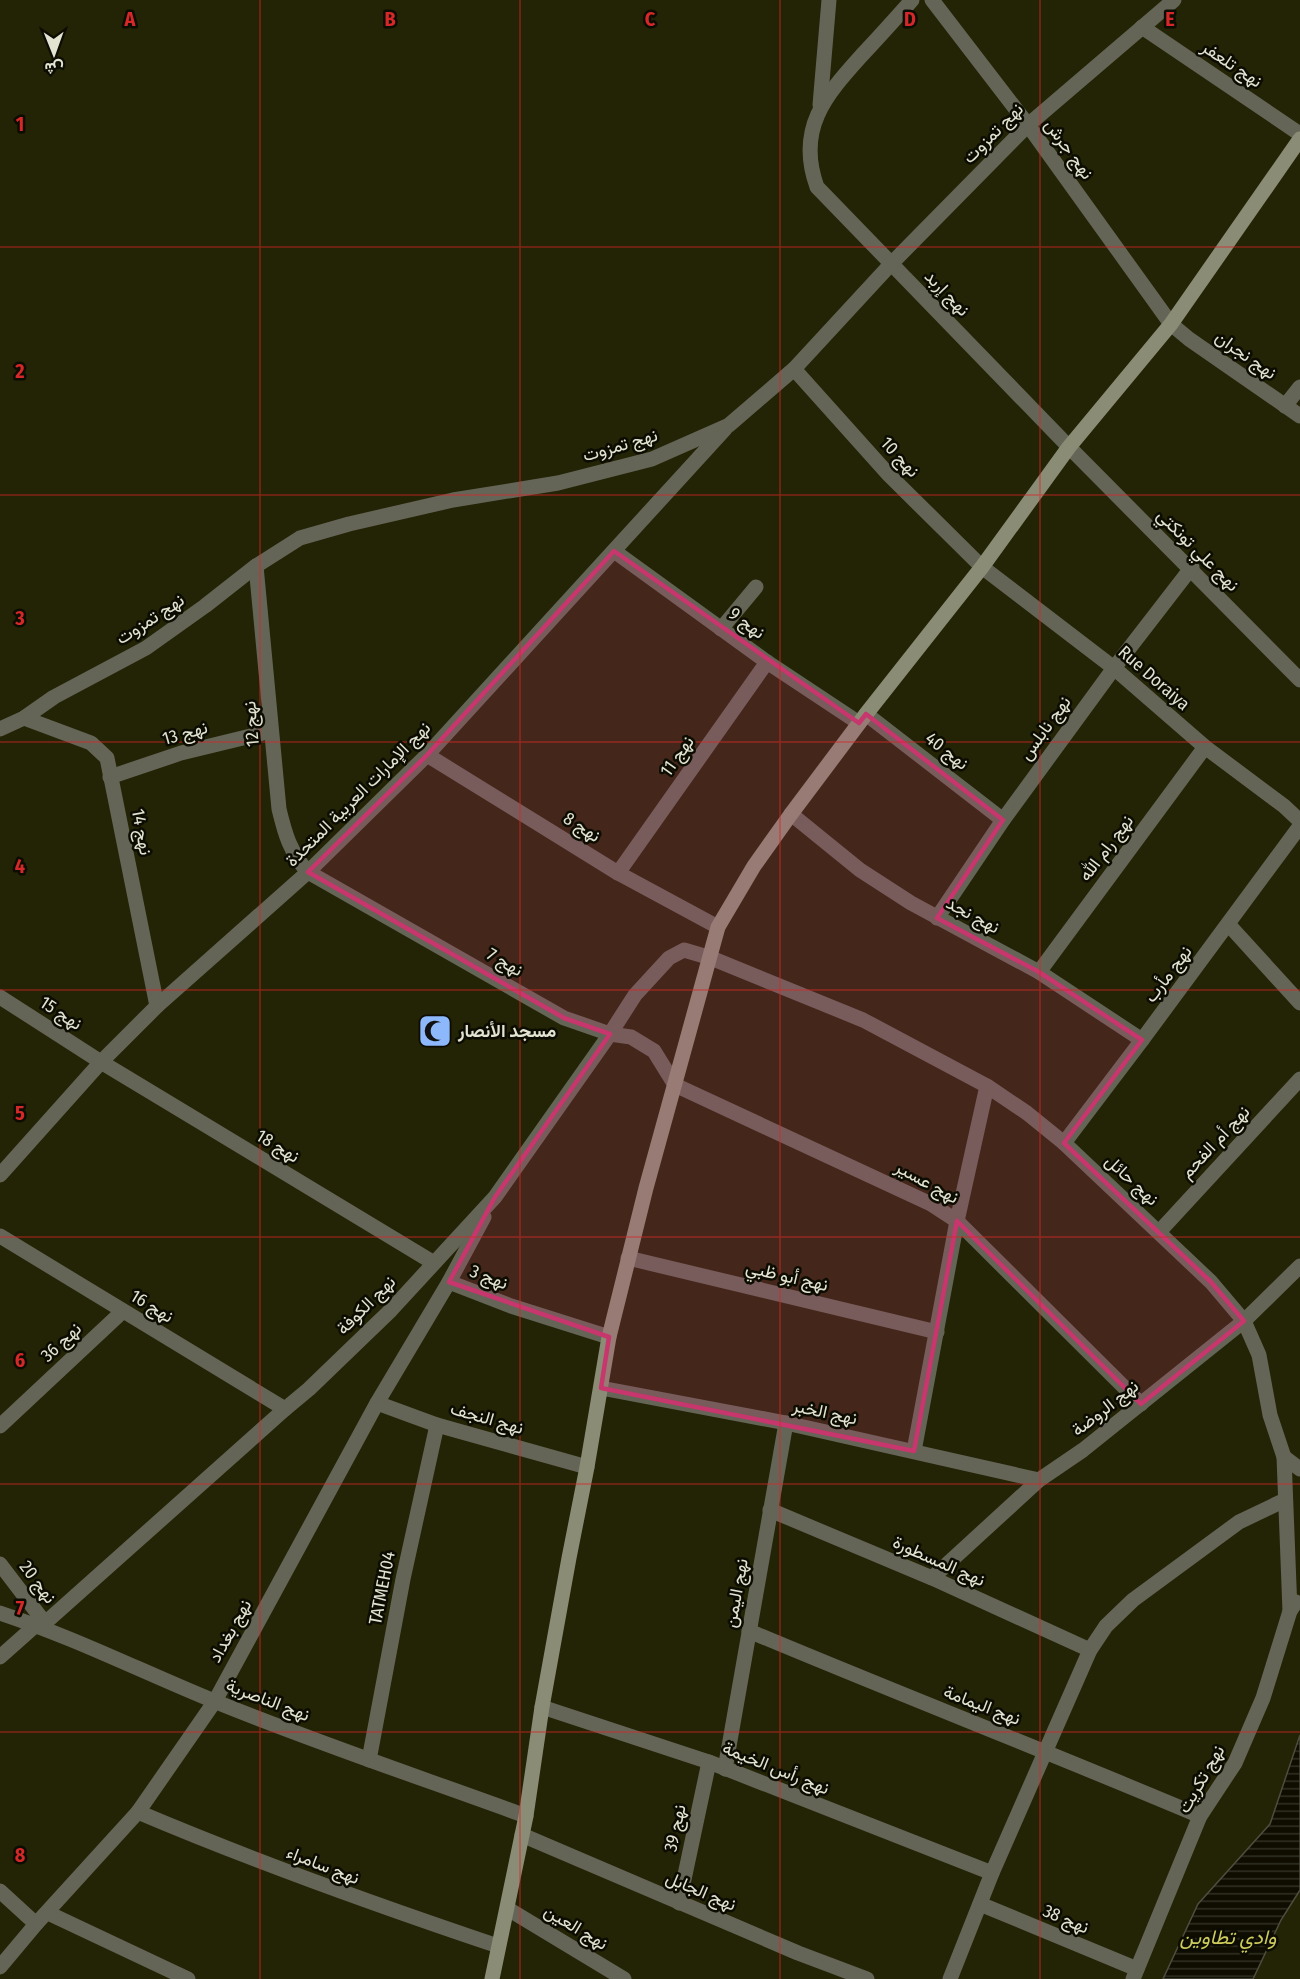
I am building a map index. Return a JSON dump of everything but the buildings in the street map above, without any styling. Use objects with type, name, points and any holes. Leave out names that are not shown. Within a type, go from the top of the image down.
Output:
[{"type":"main road","points":[[492,1979],[526,1816],[542,1707],[609,1337],[628,1258],[718,927],[754,866],[791,814],[982,567],[1069,447],[1171,324],[1300,139]]},
{"type":"street","points":[[820,107],[829,0]]},
{"type":"street","points":[[820,107],[832,88],[912,0]]},
{"type":"street","name":"نهج جرش","points":[[932,0],[1028,124],[1171,324]]},
{"type":"street","name":"نهج تمزوت","points":[[0,729],[24,718],[54,697],[146,648],[256,566],[300,538],[453,500],[558,483],[651,459],[729,425],[794,369],[891,264],[1028,124],[1174,0]]},
{"type":"street","name":"نهج تلعفر","points":[[1142,27],[1300,134]]},
{"type":"street","name":"نهج إربد","points":[[820,107],[813,128],[809,160],[817,188],[1069,447]]},
{"type":"street","name":"نهج نجران","points":[[1171,324],[1300,416]]},
{"type":"street","name":"نهج 10","points":[[794,369],[888,475],[982,567]]},
{"type":"street","points":[[1285,406],[1300,387]]},
{"type":"street","name":"نهج الإمارات العربية المتحدة","points":[[0,1175],[101,1062],[157,1006],[308,872],[427,755],[729,425]]},
{"type":"street","name":"نهج علي تونكتي","points":[[1069,447],[1300,680]]},
{"type":"street","name":"نهج 9","points":[[614,551],[767,662],[863,718]]},
{"type":"street","name":"نهج 12","points":[[256,566],[279,809],[285,834],[295,858],[308,872]]},
{"type":"street","name":"Rue Doraiya","points":[[982,567],[1114,668],[1205,747],[1284,806],[1300,821]]},
{"type":"street","name":"نهج نابلس","points":[[937,918],[1003,820],[1114,668],[1191,568]]},
{"type":"street","points":[[721,629],[756,587]]},
{"type":"street","name":"نهج 11","points":[[618,873],[767,662]]},
{"type":"street","name":"نهج 14","points":[[24,718],[91,743],[107,759],[157,1006]]},
{"type":"street","name":"نهج 40","points":[[863,718],[1003,820]]},
{"type":"street","name":"نهج 13","points":[[110,777],[181,753],[271,731]]},
{"type":"street","name":"نهج رام الله","points":[[1039,972],[1205,747]]},
{"type":"street","name":"نهج 8","points":[[427,755],[618,873],[718,927]]},
{"type":"street","name":"نهج نجد","points":[[791,814],[860,870],[937,918],[1039,972],[1142,1040]]},
{"type":"street","name":"نهج مأرب","points":[[1064,1143],[1229,925],[1300,826]]},
{"type":"street","name":"نهج 7","points":[[308,872],[564,1018],[610,1034],[631,1036],[654,1051],[675,1084]]},
{"type":"street","points":[[1229,925],[1300,1003]]},
{"type":"street","name":"نهج الكوفة","points":[[0,1657],[309,1389],[392,1310],[495,1197],[635,995],[669,958],[684,950],[711,958]]},
{"type":"street","name":"نهج حائل","points":[[711,958],[863,1020],[987,1086],[1027,1113],[1064,1143],[1211,1281],[1244,1321],[1259,1355],[1270,1415],[1284,1456],[1290,1611]]},
{"type":"street","name":"نهج 15","points":[[0,997],[101,1062]]},
{"type":"street","name":"نهج 18","points":[[101,1062],[434,1263]]},
{"type":"street","name":"نهج أم الفحم","points":[[1159,1232],[1300,1079]]},
{"type":"street","name":"نهج عسير","points":[[675,1084],[890,1183],[930,1203],[957,1221],[1141,1404]]},
{"type":"street","points":[[914,1451],[957,1221],[987,1086]]},
{"type":"street","name":"نهج 3","points":[[495,1197],[448,1282],[511,1306],[609,1337]]},
{"type":"street","name":"نهج 16","points":[[0,1236],[285,1409]]},
{"type":"street","name":"نهج أبو ظبي","points":[[628,1258],[937,1332]]},
{"type":"street","name":"نهج الروضة","points":[[932,1578],[1039,1480],[1083,1450],[1244,1321],[1300,1266]]},
{"type":"street","name":"نهج بغداد","points":[[0,1967],[138,1812],[215,1701],[377,1403],[448,1282]]},
{"type":"street","name":"نهج 36","points":[[0,1426],[123,1311]]},
{"type":"street","name":"نهج الخبر","points":[[601,1388],[786,1423],[1039,1480]]},
{"type":"street","name":"نهج النجف","points":[[377,1403],[437,1425],[587,1467]]},
{"type":"street","name":"نهج اليمن","points":[[724,1769],[786,1423]]},
{"type":"street","name":"TATMEH04","points":[[369,1760],[403,1579],[437,1425]]},
{"type":"street","points":[[1284,1456],[1300,1470]]},
{"type":"street","points":[[950,1979],[992,1874],[1090,1650],[1106,1626],[1133,1600],[1229,1528],[1285,1500]]},
{"type":"street","name":"نهج المسطورة","points":[[771,1510],[932,1578],[1090,1650]]},
{"type":"street","name":"نهج 20","points":[[0,1564],[40,1624]]},
{"type":"street","name":"نهج تكريت","points":[[1135,1974],[1200,1816],[1235,1763],[1263,1698],[1290,1611],[1300,1597]]},
{"type":"street","name":"نهج الناصرية","points":[[0,1613],[40,1624],[215,1701],[369,1760],[526,1816]]},
{"type":"street","name":"نهج اليمامة","points":[[749,1631],[1200,1816]]},
{"type":"street","name":"نهج رأس الخيمة","points":[[542,1707],[709,1762],[992,1874]]},
{"type":"street","name":"نهج 39","points":[[679,1903],[709,1762]]},
{"type":"street","name":"نهج سامراء","points":[[138,1812],[211,1843],[358,1899],[498,1946]]},
{"type":"street","name":"نهج الجابل","points":[[522,1835],[798,1953],[867,1979]]},
{"type":"street","points":[[0,1892],[36,1924]]},
{"type":"street","name":"نهج 38","points":[[980,1904],[1135,1974]]},
{"type":"street","name":"نهج العين","points":[[508,1909],[624,1979]]},
{"type":"street","points":[[48,1913],[188,1979]]},
{"type":"highlighted area","points":[[614,551],[859,723],[866,714],[1003,820],[937,918],[1039,972],[1142,1040],[1064,1143],[1211,1282],[1244,1321],[1141,1404],[957,1221],[914,1451],[601,1388],[609,1337],[449,1282],[495,1197],[610,1034],[564,1018],[308,872],[427,755]]},
{"type":"water","name":"وادي تطاوين","points":[[1300,1735],[1300,1890],[1281,1920],[1253,1979],[1163,1979],[1198,1904],[1270,1824]]},
{"type":"place","name":"مسجد الأنصار","points":[[435,1031]]}]
